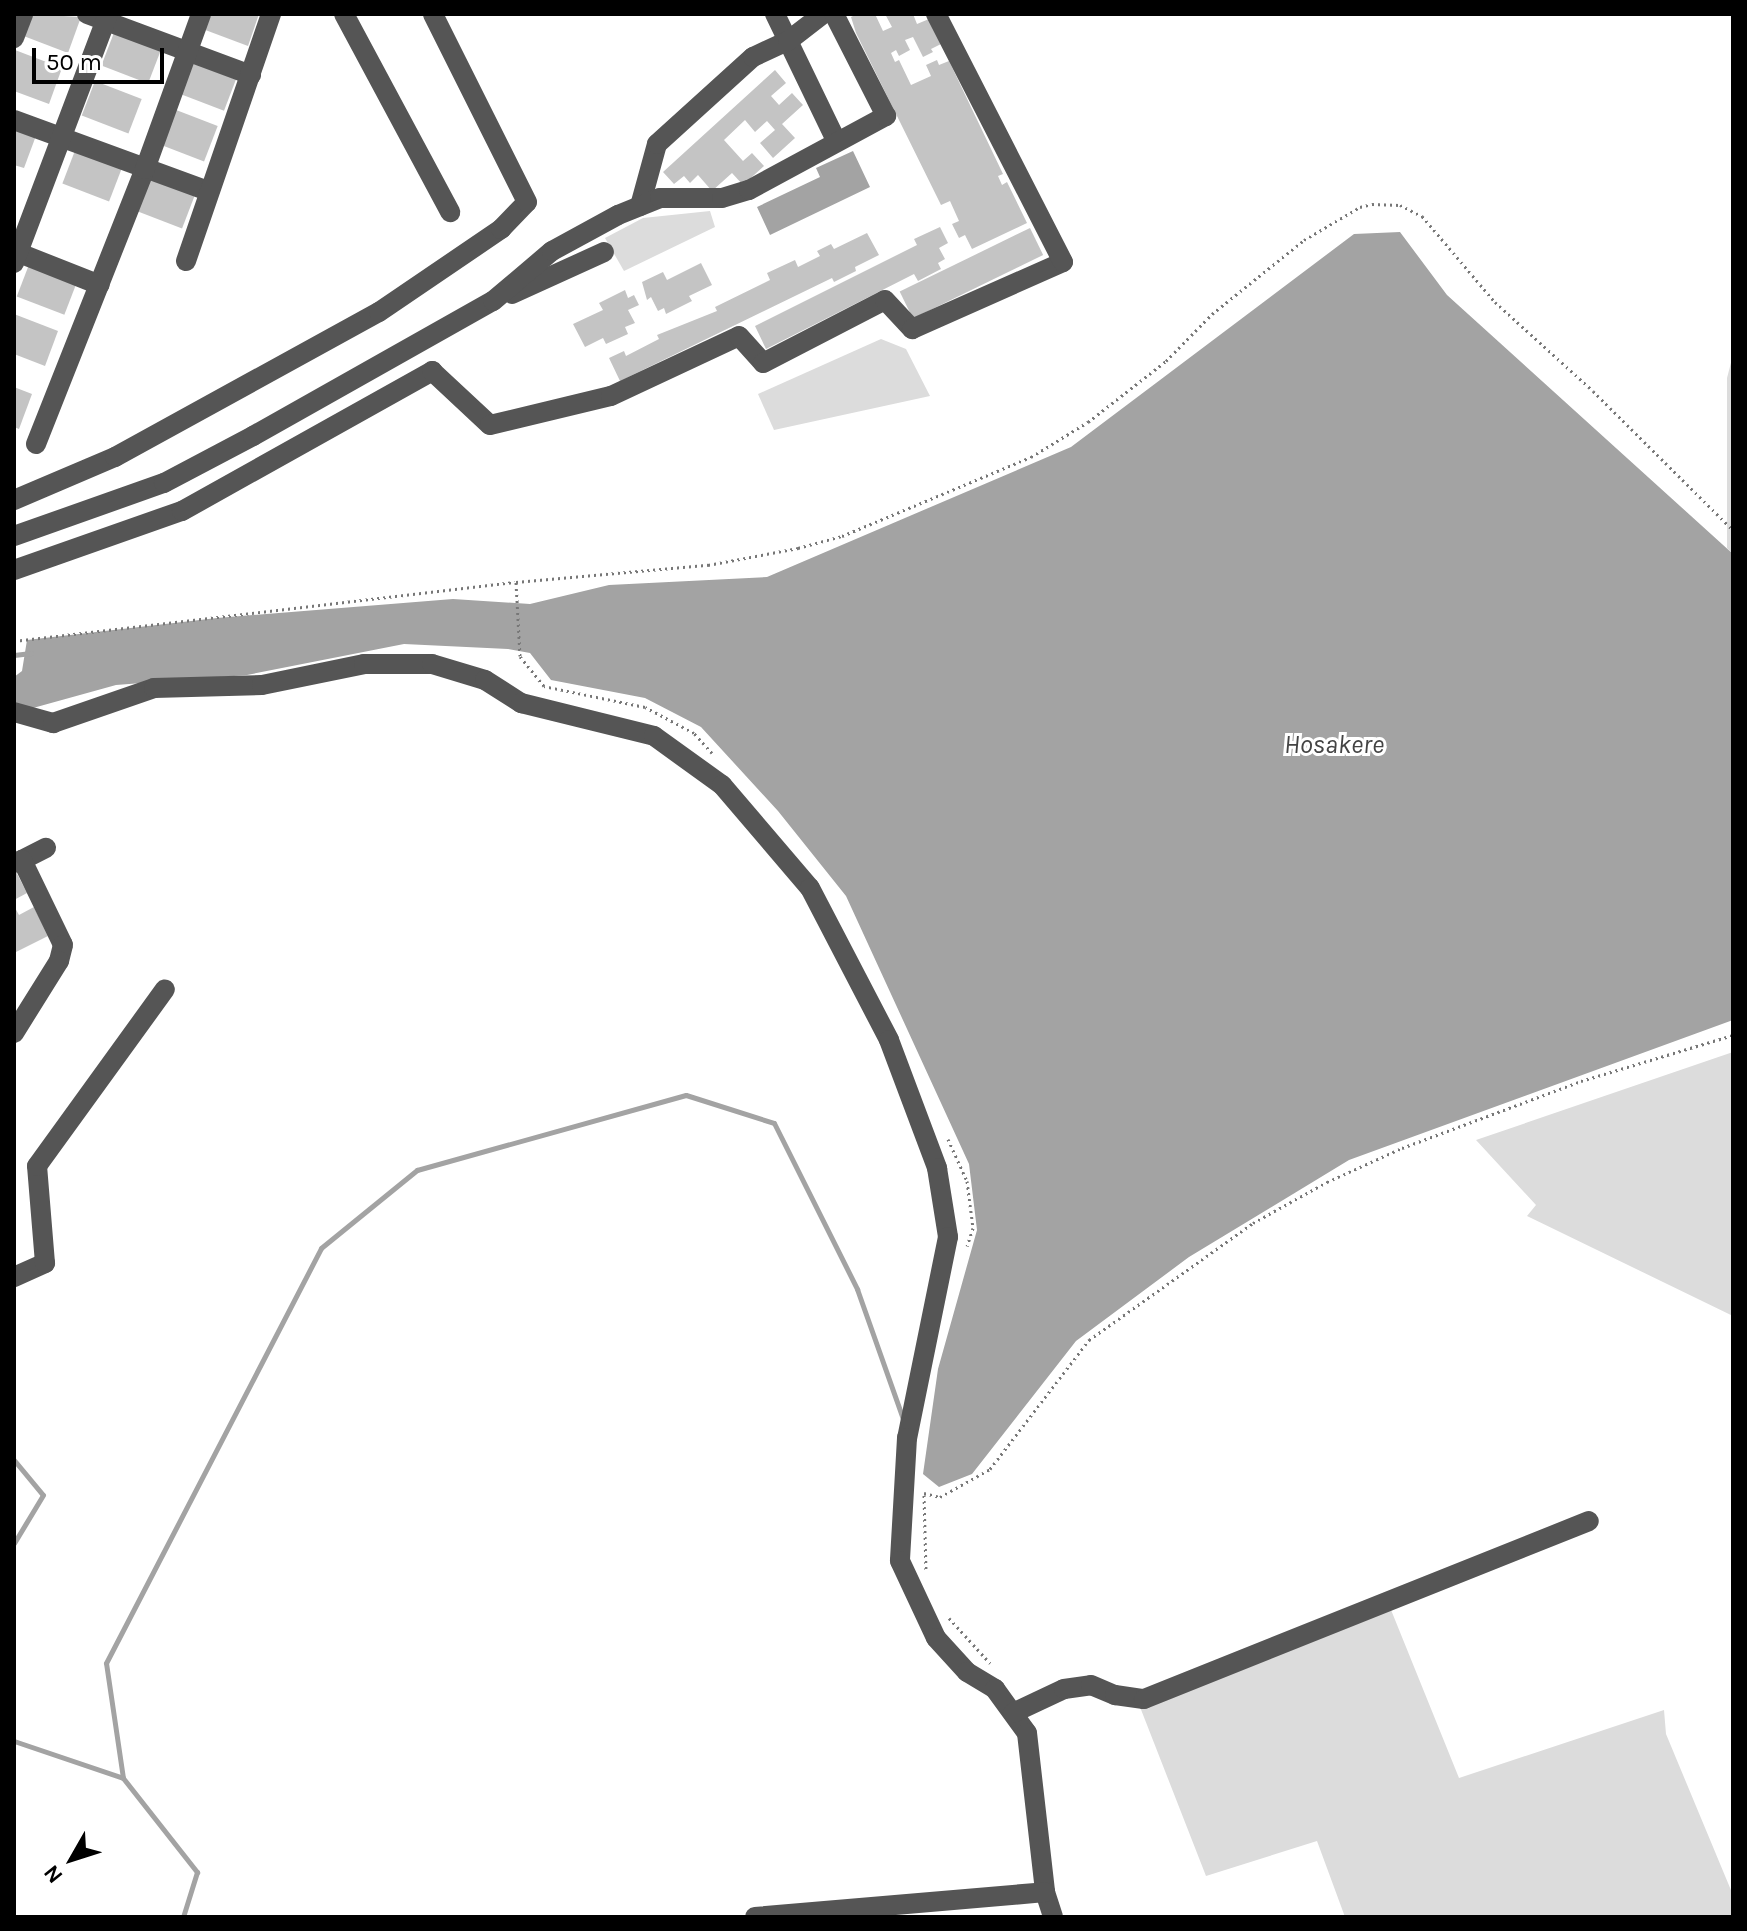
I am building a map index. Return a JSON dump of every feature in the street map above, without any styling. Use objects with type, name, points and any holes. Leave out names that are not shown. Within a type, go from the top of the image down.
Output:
[{"type":"street","points":[[14,38],[23,14]]},
{"type":"street","points":[[36,444],[145,169],[201,14]]},
{"type":"street","points":[[186,261],[271,14]]},
{"type":"street","points":[[344,14],[450,212]]},
{"type":"street","points":[[14,500],[115,457],[379,312],[501,229],[527,202],[433,14]]},
{"type":"street","points":[[775,14],[836,140]]},
{"type":"street","points":[[640,206],[657,144],[753,57],[788,41],[823,14]]},
{"type":"street","points":[[493,301],[552,251],[640,206],[660,198],[722,198],[749,190],[836,140],[886,116],[834,14]]},
{"type":"street","points":[[14,570],[182,511],[432,371],[490,425],[611,396],[739,336],[763,363],[885,300],[912,329],[1063,262],[936,14]]},
{"type":"street","points":[[100,285],[15,256],[100,16],[251,75]]},
{"type":"street","points":[[14,120],[208,191]]},
{"type":"street","points":[[35,563],[20,534],[164,483],[493,301],[604,252]]},
{"type":"street","points":[[164,483],[182,511]]},
{"type":"street","points":[[14,712],[53,723],[154,688],[262,685],[364,664],[432,664],[485,680],[521,703],[654,736],[722,785],[810,888],[889,1040],[937,1168],[948,1237],[907,1438],[900,1561],[936,1638],[967,1672],[995,1689],[1027,1733],[1045,1892],[1053,1917]]},
{"type":"street","points":[[14,1033],[59,961],[63,945],[18,862],[46,848]]},
{"type":"street","points":[[14,1277],[45,1263],[37,1166],[165,989]]},
{"type":"street","points":[[1013,1713],[1064,1689],[1091,1685],[1115,1695],[1144,1699],[1589,1521]]},
{"type":"street","points":[[755,1917],[926,1910],[1045,1892]]},
{"type":"path","points":[[14,641],[516,582],[708,565],[798,548],[842,536],[1031,457],[1088,422],[1166,361],[1212,314],[1304,240],[1360,207],[1388,202],[1413,210],[1432,226],[1495,302],[1593,391],[1733,530]]},
{"type":"path","points":[[516,582],[520,604],[520,656],[544,686],[645,707],[694,733],[713,754]]},
{"type":"path","points":[[927,1580],[924,1493],[940,1497],[990,1469],[1089,1340],[1253,1223],[1327,1182],[1402,1148],[1581,1081],[1733,1035]]},
{"type":"path","points":[[947,1138],[967,1181],[973,1228],[965,1251]]},
{"type":"path","points":[[948,1616],[989,1661],[995,1689]]},
{"type":"shaded area","points":[[710,211],[715,227],[624,271],[605,238],[643,218]]},
{"type":"shaded area","points":[[881,339],[906,349],[930,396],[774,430],[758,394]]},
{"type":"shaded area","points":[[1733,355],[1733,554],[1727,548],[1727,378]]},
{"type":"shaded area","points":[[1733,1052],[1733,1316],[1527,1216],[1536,1205],[1476,1140]]},
{"type":"shaded area","points":[[1387,1600],[1459,1778],[1664,1710],[1666,1734],[1733,1895],[1733,1917],[1345,1917],[1317,1841],[1206,1876],[1140,1707]]},
{"type":"water","points":[[853,151],[870,187],[770,235],[757,207],[820,177],[816,168]]},
{"type":"water","name":"Hosakere","points":[[1400,232],[1447,295],[1733,554],[1733,1020],[1349,1160],[1189,1257],[1076,1341],[972,1474],[939,1487],[923,1474],[938,1369],[977,1230],[969,1164],[846,896],[778,811],[701,727],[645,698],[551,680],[530,653],[508,649],[404,644],[247,675],[116,685],[33,708],[14,707],[14,677],[22,671],[27,640],[217,618],[453,599],[530,604],[609,585],[767,577],[1071,447],[1354,234]]},
{"type":"building","points":[[29,14],[81,17],[68,53],[21,35]]},
{"type":"building","points":[[206,14],[259,14],[248,46],[200,28]]},
{"type":"building","points":[[875,14],[883,31],[892,27],[885,14],[913,14],[917,24],[929,19],[941,44],[923,57],[913,37],[905,40],[910,50],[899,56],[896,50],[891,53],[895,62],[899,60],[911,85],[931,76],[926,65],[937,60],[939,65],[949,61],[1003,174],[998,176],[1002,185],[1007,182],[1027,223],[972,249],[965,235],[959,238],[952,224],[959,221],[950,201],[941,205],[856,33],[851,17]]},
{"type":"building","points":[[115,30],[162,48],[148,83],[101,65]]},
{"type":"building","points":[[15,50],[62,68],[49,104],[14,91]]},
{"type":"building","points":[[190,57],[238,75],[224,111],[176,92]]},
{"type":"building","points":[[775,70],[786,83],[771,96],[779,105],[792,93],[803,105],[782,124],[795,138],[773,158],[760,143],[775,130],[767,121],[755,132],[745,120],[724,140],[743,161],[752,153],[764,166],[743,185],[732,173],[712,191],[698,175],[690,183],[684,176],[674,184],[663,172]]},
{"type":"building","points":[[95,81],[142,99],[128,133],[82,116]]},
{"type":"building","points":[[171,108],[218,126],[204,161],[157,143]]},
{"type":"building","points":[[14,124],[37,133],[24,168],[14,165]]},
{"type":"building","points":[[76,148],[123,166],[109,201],[62,183]]},
{"type":"building","points":[[149,175],[196,193],[182,228],[135,210]]},
{"type":"building","points":[[940,227],[948,243],[939,248],[945,259],[938,263],[941,269],[918,281],[914,274],[766,349],[755,326],[917,245],[914,239]]},
{"type":"building","points":[[1030,228],[1043,255],[913,319],[900,292]]},
{"type":"building","points":[[867,233],[879,255],[855,267],[856,271],[834,282],[832,278],[620,381],[609,358],[624,351],[626,356],[659,339],[657,335],[717,311],[715,307],[770,280],[767,273],[795,260],[798,267],[820,256],[817,251],[831,244],[834,249]]},
{"type":"building","points":[[30,262],[78,280],[64,315],[17,297]]},
{"type":"building","points":[[701,263],[712,285],[689,296],[692,301],[666,314],[664,308],[658,311],[651,297],[647,300],[642,282],[663,272],[667,280]]},
{"type":"building","points":[[625,290],[628,298],[634,295],[639,305],[628,310],[635,323],[625,327],[628,334],[606,344],[603,338],[585,347],[573,324],[603,310],[599,303]]},
{"type":"building","points":[[14,314],[58,331],[45,366],[14,354]]},
{"type":"building","points":[[14,387],[32,394],[19,429],[14,427]]},
{"type":"building","points":[[14,868],[27,893],[14,900]]},
{"type":"building","points":[[14,906],[19,915],[34,907],[48,936],[14,953]]},
{"type":"waterway","points":[[14,655],[31,653]]},
{"type":"waterway","points":[[123,1778],[106,1663],[321,1248],[417,1170],[686,1095],[774,1123],[857,1289],[903,1419]]},
{"type":"waterway","points":[[14,1460],[43,1495],[14,1543]]},
{"type":"waterway","points":[[14,1741],[123,1778],[197,1872],[183,1917]]}]
